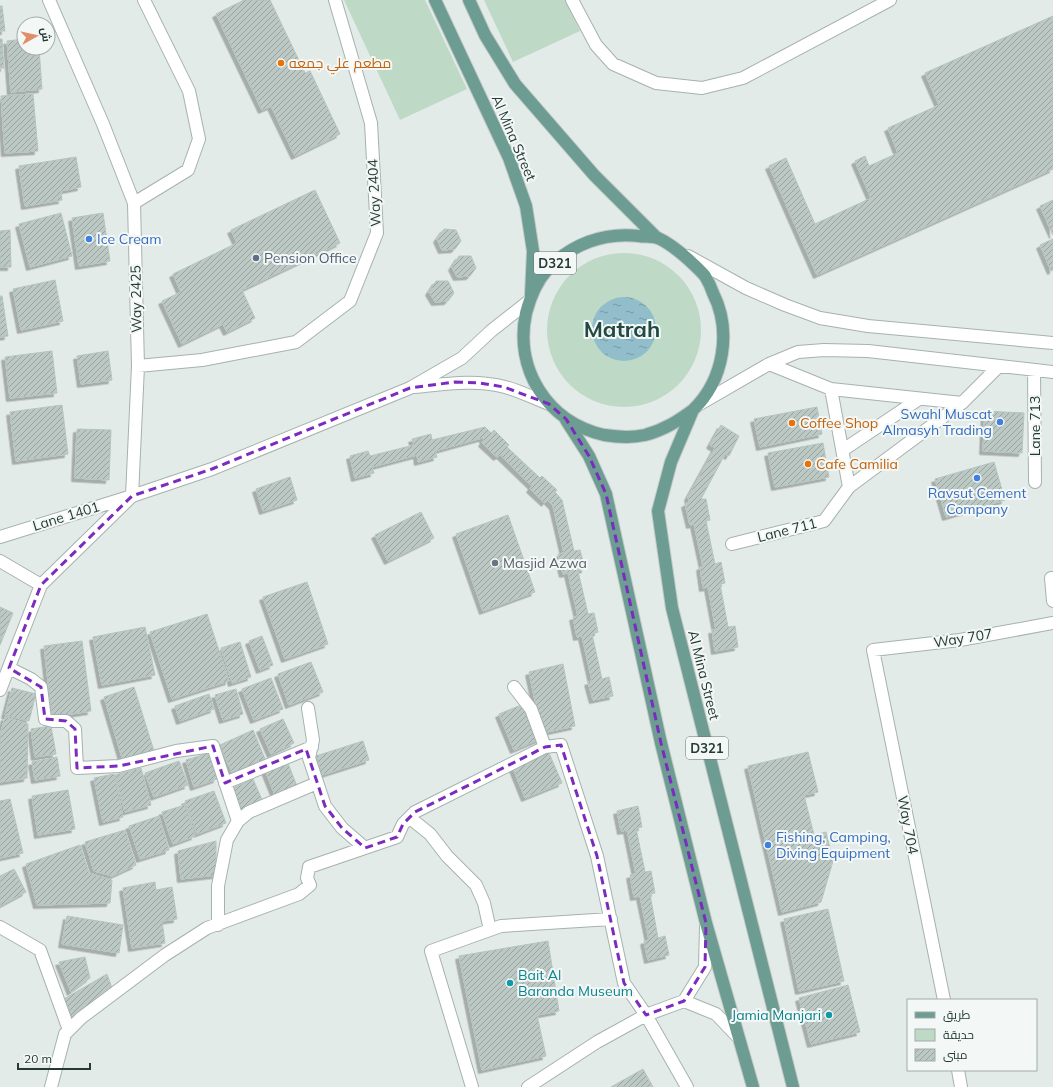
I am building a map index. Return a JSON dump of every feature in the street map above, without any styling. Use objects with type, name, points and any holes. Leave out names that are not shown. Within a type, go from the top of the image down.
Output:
[{"type":"main road","name":"Al Mina Street","points":[[436,0],[509,158],[526,206],[533,251],[530,299]]},
{"type":"main road","name":"Al Mina Street","points":[[469,0],[485,35],[515,84],[594,175],[657,238]]},
{"type":"main road","name":"D321","points":[[625,234],[657,238],[681,253],[705,276],[721,307],[725,342],[716,376],[695,407],[670,426],[644,435],[617,437],[590,432],[566,419],[549,404],[533,381],[524,355],[523,328],[530,299],[546,271],[569,251],[595,239],[625,234]]},
{"type":"main road","name":"Al Mina Street","points":[[695,407],[671,462],[658,511],[672,608],[793,1087]]},
{"type":"main road","name":"D321","points":[[566,419],[589,456],[606,494],[661,743],[706,923],[753,1087]]},
{"type":"street","name":"Way 2425","points":[[49,0],[103,124],[134,203],[138,366],[132,496]]},
{"type":"street","points":[[134,203],[188,170],[200,139],[189,91],[144,0]]},
{"type":"street","name":"Way 2404","points":[[138,366],[202,360],[296,342],[350,301],[376,233],[371,123],[335,0]]},
{"type":"street","points":[[572,0],[596,44],[613,64],[656,82],[702,88],[744,78],[872,4],[890,0]]},
{"type":"street","points":[[681,253],[746,288],[820,318],[868,326],[1053,343]]},
{"type":"street","points":[[410,388],[462,358],[491,331],[530,299]]},
{"type":"street","points":[[695,407],[769,364],[798,352],[824,350],[868,351],[1053,372]]},
{"type":"street","points":[[769,364],[831,389],[962,403]]},
{"type":"street","name":"Lane 711","points":[[732,544],[824,521],[849,487],[962,403],[999,366]]},
{"type":"street","name":"Lane 713","points":[[1034,370],[1035,482]]},
{"type":"street","points":[[410,388],[455,382],[480,383],[504,387],[549,404]]},
{"type":"street","name":"Lane 1401","points":[[0,537],[132,496],[212,469],[410,388]]},
{"type":"street","points":[[831,389],[849,487]]},
{"type":"street","points":[[843,450],[919,399]]},
{"type":"street","points":[[0,690],[41,585],[132,496]]},
{"type":"street","points":[[0,560],[41,585]]},
{"type":"street","points":[[1053,578],[1051,578],[1053,601]]},
{"type":"street","name":"Way 707","points":[[873,650],[960,640],[1053,623]]},
{"type":"street","name":"Way 704","points":[[873,650],[944,999]]},
{"type":"street","points":[[9,668],[31,679],[41,687],[45,719],[53,721],[66,721],[75,729],[77,768],[119,766],[176,751],[213,746],[238,821]]},
{"type":"street","points":[[514,687],[531,708],[545,747]]},
{"type":"street","points":[[308,708],[313,740],[309,758],[325,806],[342,828],[365,848]]},
{"type":"street","points":[[51,1087],[65,1034],[81,1018],[165,955],[207,928],[300,894],[310,885],[307,878],[309,867],[397,837],[403,824],[415,812],[545,747],[561,745],[597,856],[624,983],[646,1015],[687,1087]]},
{"type":"street","points":[[225,783],[312,747]]},
{"type":"street","points":[[218,925],[218,886],[227,840],[238,821],[249,812],[317,783]]},
{"type":"street","points":[[410,818],[430,834],[447,856],[476,885],[484,903],[490,930]]},
{"type":"street","points":[[472,1087],[431,951],[501,926],[611,919]]},
{"type":"street","points":[[528,1087],[597,1042],[646,1015],[684,1001],[705,967],[706,923]]},
{"type":"street","points":[[0,927],[40,950],[70,1030]]},
{"type":"street","points":[[684,1001],[716,1014],[738,1037]]},
{"type":"street","points":[[958,1071],[961,1087]]},
{"type":"highlighted area","points":[[455,382],[480,383],[504,387],[549,404],[566,419],[589,456],[606,494],[661,743],[706,923],[705,967],[684,1001],[646,1015],[624,983],[597,856],[561,745],[545,747],[415,812],[403,824],[397,837],[365,848],[342,828],[325,806],[306,749],[225,783],[213,746],[119,766],[77,768],[75,729],[66,721],[45,719],[41,687],[9,668],[41,585],[132,496],[212,469],[410,388]]},
{"type":"green space","points":[[344,0],[425,0],[467,89],[400,120]]},
{"type":"green space","points":[[484,0],[565,0],[580,31],[513,62]]},
{"type":"green space","points":[[624,253],[639,255],[660,262],[667,266],[683,281],[688,287],[695,301],[701,330],[699,345],[692,366],[688,373],[673,389],[667,394],[653,401],[624,407],[609,405],[588,398],[581,394],[565,379],[560,373],[553,359],[547,330],[549,315],[556,294],[560,287],[575,271],[581,266],[595,259]]},
{"type":"water","points":[[618,297],[630,297],[647,306],[654,317],[656,329],[654,341],[647,352],[630,361],[618,361],[606,356],[597,347],[592,335],[592,323],[597,311],[606,302]]},
{"type":"building","points":[[244,0],[270,0],[305,73],[310,71],[340,134],[295,156],[271,106],[262,110],[216,14]]},
{"type":"building","points":[[0,6],[2,6],[5,31],[0,31]]},
{"type":"building","points":[[1053,16],[1053,169],[817,275],[769,166],[786,158],[815,224],[871,198],[855,161],[865,156],[869,166],[898,153],[888,128],[939,105],[925,73]]},
{"type":"building","points":[[0,39],[2,39],[4,68],[0,68]]},
{"type":"building","points":[[16,40],[16,56],[40,56],[42,89],[11,92],[7,41]]},
{"type":"building","points":[[33,94],[38,151],[5,153],[1,96]]},
{"type":"building","points":[[76,157],[81,187],[61,191],[62,200],[25,206],[19,166]]},
{"type":"building","name":"Pension Office","points":[[315,190],[340,243],[242,290],[255,318],[227,332],[223,324],[182,344],[162,301],[181,292],[173,274],[237,243],[231,230]]},
{"type":"building","points":[[1053,200],[1053,235],[1040,206]]},
{"type":"building","points":[[61,213],[72,256],[30,267],[19,224]]},
{"type":"building","points":[[103,213],[110,261],[79,266],[72,218]]},
{"type":"building","points":[[444,229],[456,230],[461,241],[455,249],[442,250],[437,239]]},
{"type":"building","points":[[10,230],[11,267],[0,267],[0,231]]},
{"type":"building","points":[[1053,239],[1053,270],[1051,271],[1040,245]]},
{"type":"building","points":[[459,256],[471,256],[476,268],[470,276],[457,277],[452,267]]},
{"type":"building","points":[[55,280],[63,321],[21,330],[13,289]]},
{"type":"building","points":[[436,281],[448,281],[454,293],[448,301],[435,302],[429,292]]},
{"type":"building","points":[[0,296],[2,296],[8,336],[0,337]]},
{"type":"building","points":[[52,351],[57,393],[10,398],[5,357]]},
{"type":"building","points":[[108,351],[112,380],[81,384],[77,356]]},
{"type":"building","points":[[62,405],[68,454],[16,461],[10,412]]},
{"type":"building","points":[[817,407],[822,434],[760,447],[754,419]]},
{"type":"building","points":[[985,411],[1024,413],[1022,453],[983,451]]},
{"type":"building","points":[[721,425],[739,436],[729,456],[725,454],[701,499],[706,499],[710,520],[706,521],[715,564],[721,562],[725,583],[720,584],[728,627],[735,626],[738,647],[715,651],[712,630],[716,630],[708,587],[703,588],[700,567],[703,566],[694,524],[690,525],[685,504],[689,502],[688,497],[715,448],[710,445]]},
{"type":"building","points":[[485,427],[491,433],[494,430],[509,445],[507,447],[540,478],[542,476],[557,490],[555,492],[562,500],[574,551],[580,550],[585,569],[578,571],[588,614],[594,613],[598,632],[592,634],[602,679],[609,677],[613,696],[593,700],[588,682],[592,681],[582,636],[577,637],[573,617],[578,616],[568,573],[563,574],[558,554],[564,553],[553,506],[547,500],[545,503],[530,489],[532,486],[500,455],[497,457],[482,443],[484,440],[482,438],[435,451],[437,457],[418,462],[417,455],[372,467],[374,473],[355,478],[350,456],[368,451],[370,456],[414,445],[412,439],[431,434],[432,440]]},
{"type":"building","points":[[77,429],[111,430],[109,480],[75,478]]},
{"type":"building","points":[[823,443],[829,477],[775,487],[768,453]]},
{"type":"building","points":[[994,462],[1005,500],[946,517],[935,479]]},
{"type":"building","points":[[290,477],[297,500],[263,511],[256,489]]},
{"type":"building","points":[[421,512],[434,538],[388,561],[375,535]]},
{"type":"building","name":"Masjid Azwa","points":[[508,515],[535,592],[483,611],[456,534]]},
{"type":"building","points":[[307,582],[328,644],[285,659],[263,597]]},
{"type":"building","points":[[0,607],[13,613],[0,645]]},
{"type":"building","points":[[207,614],[229,681],[172,699],[150,632]]},
{"type":"building","points":[[145,627],[155,675],[102,685],[93,637]]},
{"type":"building","points":[[262,636],[273,665],[260,670],[249,641]]},
{"type":"building","points":[[82,641],[91,711],[52,717],[44,646]]},
{"type":"building","points":[[240,642],[251,677],[232,683],[221,648]]},
{"type":"building","points":[[311,662],[323,692],[289,705],[278,674]]},
{"type":"building","points":[[563,664],[575,726],[542,733],[529,672]]},
{"type":"building","points":[[271,678],[283,709],[254,720],[242,689]]},
{"type":"building","points":[[134,687],[154,751],[123,761],[104,697]]},
{"type":"building","points":[[12,688],[36,694],[29,721],[5,715]]},
{"type":"building","points":[[236,689],[243,714],[223,720],[215,695]]},
{"type":"building","points":[[209,694],[214,709],[180,721],[175,706]]},
{"type":"building","points":[[526,703],[540,739],[514,750],[499,714]]},
{"type":"building","points":[[5,717],[28,724],[27,778],[0,782],[0,736]]},
{"type":"building","points":[[283,719],[294,743],[271,754],[260,729]]},
{"type":"building","points":[[51,726],[56,754],[35,757],[31,729]]},
{"type":"building","points":[[253,730],[265,759],[232,773],[220,745]]},
{"type":"building","points":[[363,741],[369,760],[322,775],[316,756]]},
{"type":"building","points":[[808,752],[818,792],[804,795],[814,835],[826,832],[833,861],[821,902],[782,912],[748,766]]},
{"type":"building","points":[[209,753],[217,779],[194,787],[186,760]]},
{"type":"building","points":[[549,753],[562,783],[525,798],[513,768]]},
{"type":"building","points":[[57,757],[60,776],[35,780],[32,762]]},
{"type":"building","points":[[179,761],[188,785],[154,797],[145,773]]},
{"type":"building","points":[[287,761],[297,786],[275,795],[265,770]]},
{"type":"building","points":[[141,768],[151,805],[125,812],[115,775]]},
{"type":"building","points":[[114,774],[123,817],[103,822],[94,778]]},
{"type":"building","points":[[253,779],[263,802],[241,812],[231,789]]},
{"type":"building","points":[[68,790],[75,829],[38,835],[32,796]]},
{"type":"building","points":[[214,791],[226,823],[197,834],[185,801]]},
{"type":"building","points":[[10,799],[23,853],[0,858],[0,801]]},
{"type":"building","points":[[185,805],[195,836],[173,844],[162,812]]},
{"type":"building","points":[[638,806],[642,827],[636,828],[645,872],[651,871],[655,893],[650,894],[658,938],[665,936],[669,955],[648,960],[644,941],[649,940],[640,896],[634,897],[630,875],[636,874],[627,830],[621,831],[617,811]]},
{"type":"building","points":[[159,816],[169,850],[140,859],[129,826]]},
{"type":"building","points":[[125,830],[136,865],[112,876],[94,871],[85,842]]},
{"type":"building","points":[[216,841],[216,875],[181,879],[178,851]]},
{"type":"building","points":[[80,845],[89,873],[112,880],[110,903],[37,905],[26,864]]},
{"type":"building","points":[[14,869],[26,892],[0,906],[0,876]]},
{"type":"building","points":[[155,882],[156,890],[172,887],[177,919],[162,921],[165,943],[132,948],[123,888]]},
{"type":"building","points":[[828,909],[844,981],[799,991],[784,919]]},
{"type":"building","points":[[67,916],[123,925],[119,953],[62,944]]},
{"type":"building","name":"Bait Al Baranda Museum","points":[[548,941],[559,1011],[537,1015],[546,1056],[482,1070],[459,956]]},
{"type":"building","points":[[85,957],[90,978],[71,992],[59,962]]},
{"type":"building","points":[[107,974],[112,988],[71,1021],[64,999]]},
{"type":"building","name":"Jamia Manjari","points":[[848,985],[860,1032],[811,1044],[799,998]]},
{"type":"building","points":[[643,1069],[653,1087],[611,1087]]},
{"type":"place","name":"مطعم علي جمعه","points":[[281,63]]},
{"type":"place","name":"Ice Cream","points":[[89,239]]},
{"type":"place","name":"Pension Office","points":[[256,258]]},
{"type":"place","name":"Swahl Muscat Almasyh Trading","points":[[1000,422]]},
{"type":"place","name":"Coffee Shop","points":[[792,423]]},
{"type":"place","name":"Cafe Camilia","points":[[808,464]]},
{"type":"place","name":"Ravsut Cement Company","points":[[977,478]]},
{"type":"place","name":"Masjid Azwa","points":[[495,563]]},
{"type":"place","name":"Fishing, Camping, Diving Equipment","points":[[768,845]]},
{"type":"place","name":"Bait Al Baranda Museum","points":[[510,983]]},
{"type":"place","name":"Jamia Manjari","points":[[829,1015]]},
{"type":"district","name":"Matrah","points":[[622,329]]}]
